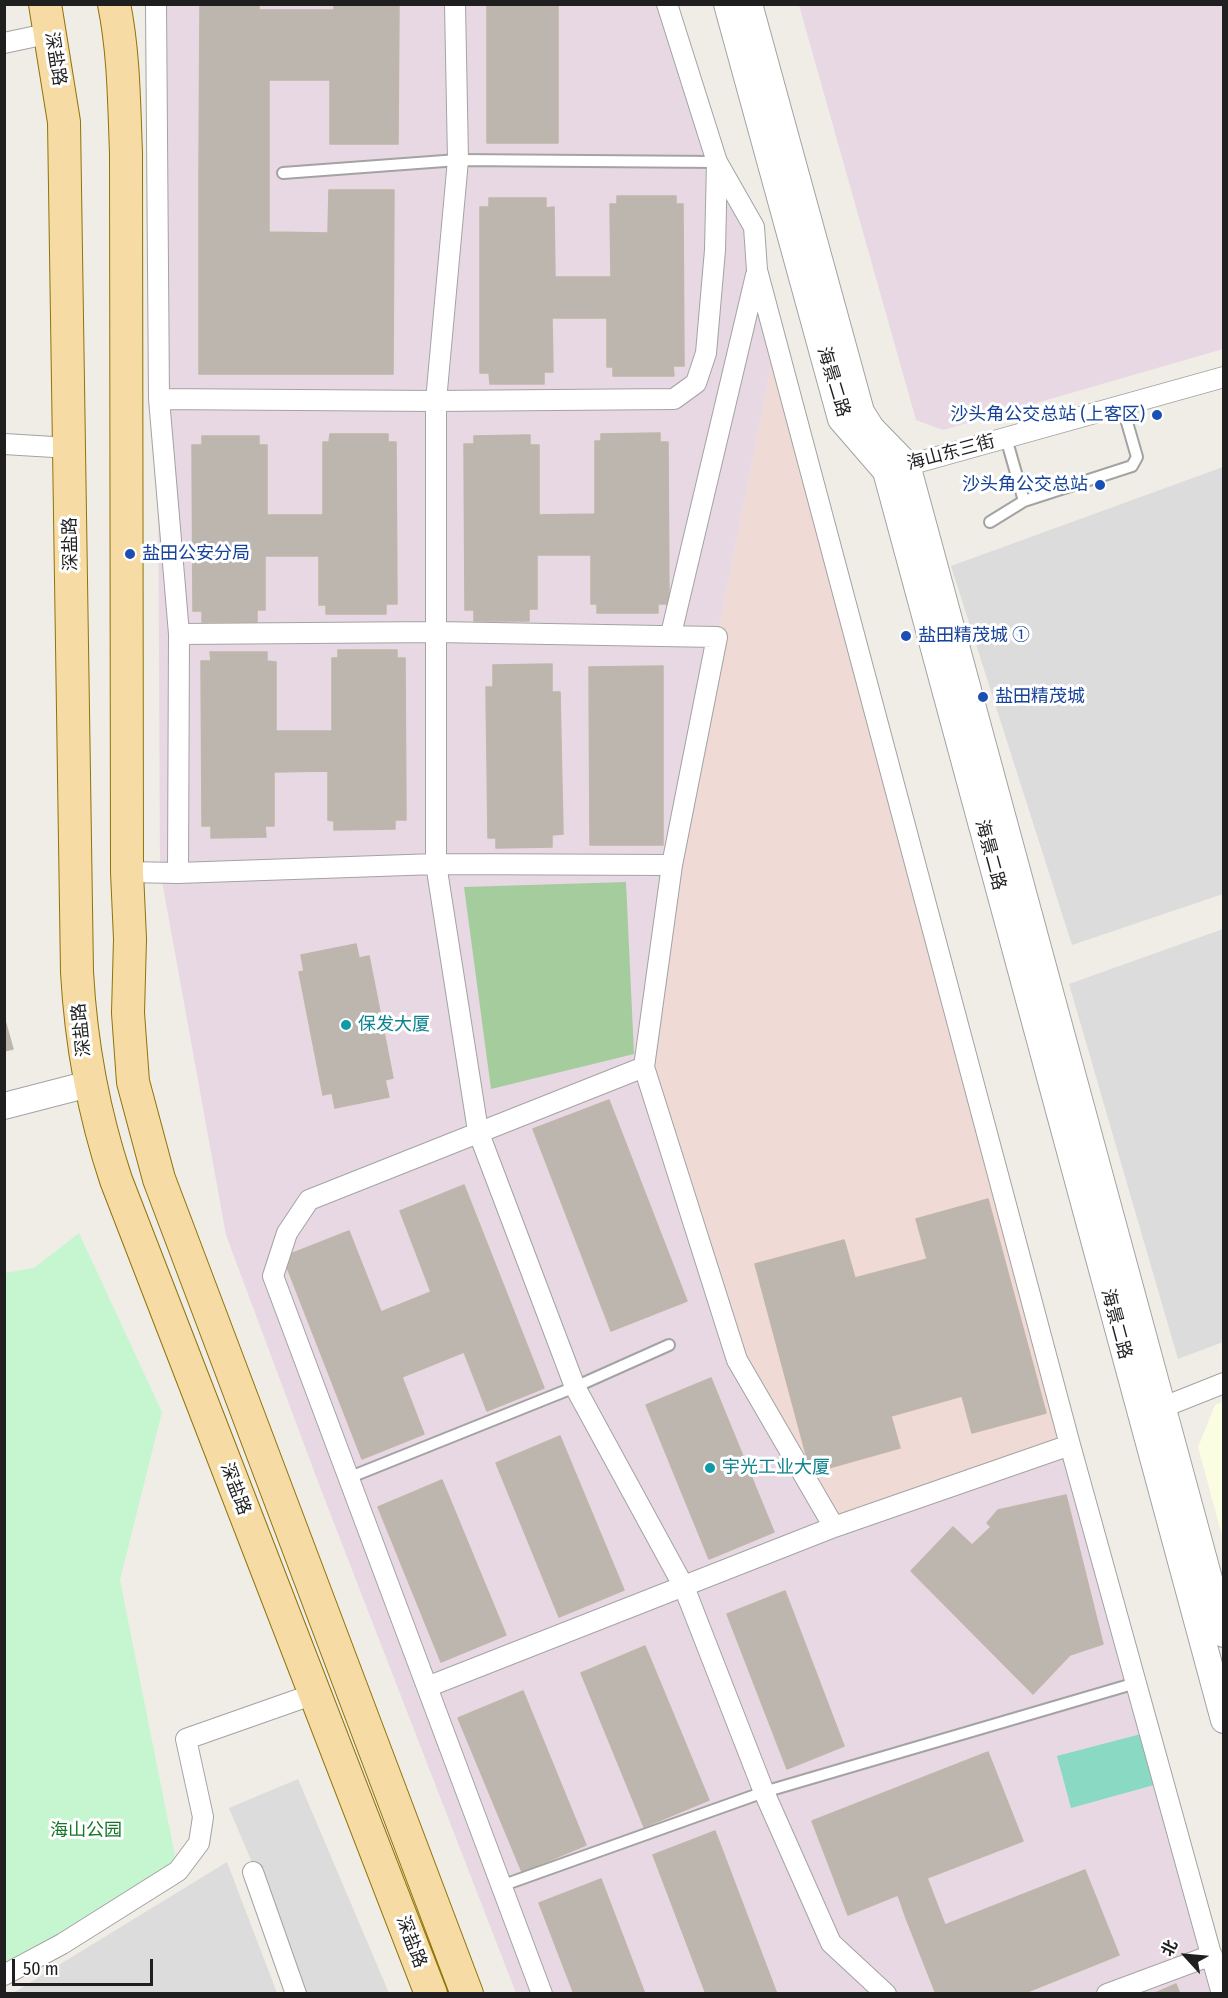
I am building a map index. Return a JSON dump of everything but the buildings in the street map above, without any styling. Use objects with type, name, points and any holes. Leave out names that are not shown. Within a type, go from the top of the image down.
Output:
[{"type":"main road","name":"深盐路","points":[[114,4],[122,63],[126,153],[127,872],[130,939],[128,1013],[133,1082],[159,1179],[467,1994]]},
{"type":"main road","name":"深盐路","points":[[48,19],[64,122],[77,972],[80,1028],[89,1084],[116,1180],[431,1994]]},
{"type":"street","points":[[156,4],[159,399],[179,634],[178,873]]},
{"type":"street","points":[[455,4],[458,160],[436,401],[436,864],[478,1131],[576,1387],[684,1587],[764,1792],[831,1942],[886,1994]]},
{"type":"street","points":[[667,4],[717,162],[754,227],[757,270],[1070,1445],[1222,1994]]},
{"type":"street","name":"海景二路","points":[[727,4],[841,419],[896,468]]},
{"type":"street","name":"海景二路","points":[[749,4],[861,412],[896,468],[1152,1412],[1224,1720]]},
{"type":"street","points":[[4,43],[48,19]]},
{"type":"street","points":[[159,399],[436,401],[674,399],[696,382],[706,353],[715,250],[717,162]]},
{"type":"street","points":[[671,634],[757,270]]},
{"type":"street","name":"海山东三街","points":[[896,468],[1224,377]]},
{"type":"street","points":[[4,444],[70,448]]},
{"type":"street","points":[[179,634],[436,632],[671,634],[717,637],[672,865],[644,1067],[737,1360],[834,1527]]},
{"type":"street","points":[[127,872],[178,873],[436,864],[672,865]]},
{"type":"street","points":[[542,1994],[273,1276],[287,1233],[309,1200],[644,1067]]},
{"type":"street","points":[[4,1106],[89,1084]]},
{"type":"street","points":[[1152,1412],[1224,1383]]},
{"type":"street","name":"海景二路","points":[[1152,1412],[1224,1634]]},
{"type":"street","points":[[427,1687],[834,1527],[1070,1445]]},
{"type":"street","points":[[4,1976],[62,1944],[178,1871],[199,1843],[203,1817],[186,1738],[314,1694]]},
{"type":"street","points":[[253,1872],[296,1994]]},
{"type":"street","points":[[1107,1994],[1212,1955]]},
{"type":"lane","points":[[283,172],[458,160],[717,162]]},
{"type":"lane","points":[[990,522],[1024,501],[1132,466],[1137,457],[1122,405]]},
{"type":"lane","points":[[1006,438],[1024,501]]},
{"type":"lane","points":[[348,1478],[576,1387],[669,1345]]},
{"type":"lane","points":[[501,1886],[764,1792],[1136,1683]]},
{"type":"shaded area","points":[[156,5],[675,5],[717,162],[754,227],[776,342],[717,637],[644,1067],[725,1327],[834,1527],[1070,1445],[1222,1993],[516,1993],[320,1487],[226,1235],[160,870]]},
{"type":"shaded area","points":[[799,5],[1223,5],[1223,349],[943,430],[916,420]]},
{"type":"shaded area","points":[[776,342],[1070,1445],[834,1527],[737,1360],[644,1067],[717,637]]},
{"type":"shaded area","points":[[1223,467],[1223,894],[1072,945],[951,566]]},
{"type":"shaded area","points":[[1223,929],[1223,1342],[1178,1359],[1069,984]]},
{"type":"shaded area","points":[[1223,1402],[1223,1539],[1198,1447],[1215,1405]]},
{"type":"shaded area","points":[[298,1779],[389,1993],[307,1993],[229,1808]]},
{"type":"shaded area","points":[[227,1862],[277,1993],[13,1993]]},
{"type":"green space","points":[[626,882],[634,1054],[491,1089],[464,887]]},
{"type":"green space","name":"海山公园","points":[[79,1233],[162,1412],[120,1580],[178,1871],[5,1975],[5,1273],[34,1268]]},
{"type":"green space","points":[[1141,1734],[1154,1785],[1071,1808],[1057,1756]]},
{"type":"place","name":"沙头角公交总站 (上客区)","points":[[1157,415]]},
{"type":"place","name":"沙头角公交总站","points":[[1100,485]]},
{"type":"place","name":"盐田公安分局","points":[[130,554]]},
{"type":"place","name":"盐田精茂城 ①","points":[[906,636]]},
{"type":"place","name":"盐田精茂城","points":[[983,697]]},
{"type":"place","name":"保发大厦","points":[[346,1025]]},
{"type":"place","name":"宇光工业大厦","points":[[710,1468]]}]
